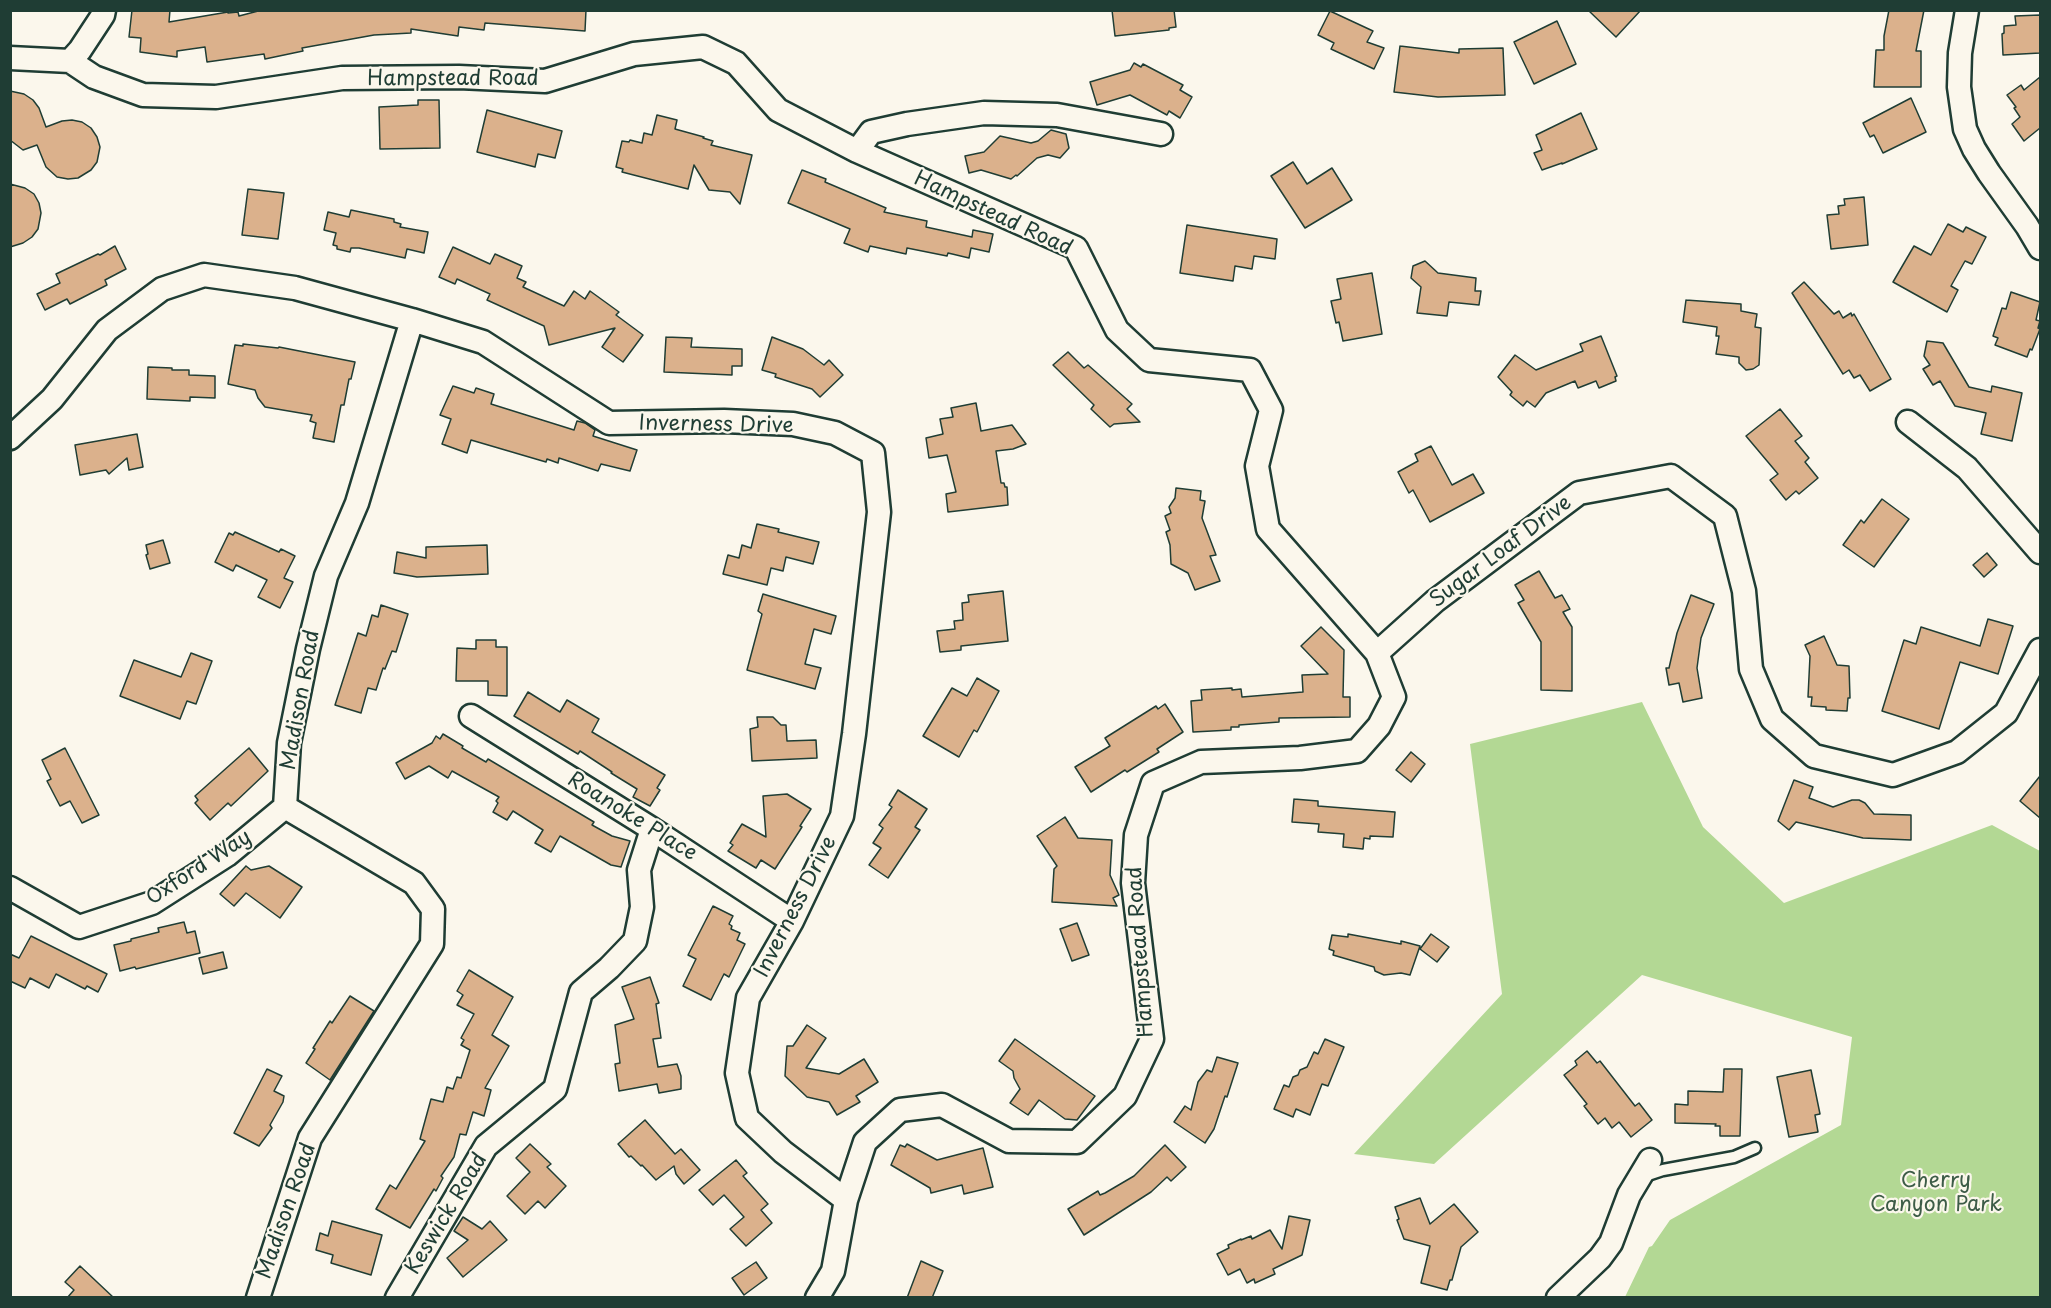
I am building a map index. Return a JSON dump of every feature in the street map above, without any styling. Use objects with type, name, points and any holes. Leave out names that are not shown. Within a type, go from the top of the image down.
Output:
[{"type":"street","points":[[10,58],[70,61],[80,50],[104,10]]},
{"type":"street","points":[[1967,10],[1960,53],[1959,87],[1965,129],[1974,149],[2040,248]]},
{"type":"street","name":"Hampstead Road","points":[[70,61],[94,77],[142,95],[216,97],[342,78],[459,77],[545,81],[633,54],[703,47],[736,63],[778,110],[857,151],[1076,248],[1117,330],[1149,360],[1250,370],[1271,410],[1257,466],[1268,529],[1377,653],[1394,698],[1379,726],[1357,752],[1300,758],[1201,762],[1153,783],[1136,835],[1133,882],[1152,1039],[1125,1096],[1077,1142],[1009,1141],[942,1105],[900,1110],[865,1142],[846,1200],[833,1271],[817,1298]]},
{"type":"street","points":[[857,151],[871,132],[907,124],[984,113],[1057,115],[1161,134]]},
{"type":"street","name":"Inverness Drive","points":[[10,438],[52,399],[107,330],[162,289],[204,275],[294,288],[483,342],[609,423],[724,421],[794,424],[835,433],[873,453],[879,512],[854,734],[842,816],[792,921],[748,998],[737,1073],[747,1118],[783,1152],[846,1200]]},
{"type":"street","name":"Madison Road","points":[[258,1298],[310,1138],[432,944],[433,909],[414,883],[285,807],[289,743],[308,649],[324,586],[357,503],[412,320]]},
{"type":"street","points":[[1908,422],[1967,468],[2040,552]]},
{"type":"street","name":"Sugar Loaf Drive","points":[[1377,653],[1435,601],[1579,493],[1671,476],[1725,516],[1744,591],[1751,669],[1772,719],[1814,756],[1893,775],[1958,752],[2006,713],[2040,650]]},
{"type":"street","name":"Roanoke Place","points":[[471,716],[652,829],[792,921]]},
{"type":"street","name":"Oxford Way","points":[[10,888],[79,927],[152,903],[227,855],[285,807]]},
{"type":"street","name":"Keswick Road","points":[[397,1298],[486,1146],[555,1089],[580,992],[609,968],[634,941],[642,907],[639,870],[652,829]]},
{"type":"street","points":[[1558,1298],[1600,1258],[1611,1242],[1629,1195],[1645,1169]]},
{"type":"lane","points":[[1645,1169],[1663,1170],[1734,1158],[1755,1148]]},
{"type":"green space","name":"Cherry Canyon Park","points":[[1642,702],[1703,827],[1784,903],[1992,825],[2040,851],[2040,1297],[1625,1297],[1649,1247],[1670,1220],[1841,1125],[1852,1037],[1642,975],[1434,1164],[1354,1154],[1502,994],[1470,744]]},
{"type":"building","points":[[132,10],[170,10],[169,22],[228,12],[238,12],[239,16],[262,10],[586,10],[585,31],[485,23],[484,30],[459,27],[458,36],[411,29],[411,33],[374,35],[302,48],[303,51],[265,59],[264,54],[207,62],[205,47],[177,51],[177,57],[140,52],[141,38],[129,37]]},
{"type":"building","points":[[1112,10],[1174,10],[1176,27],[1169,28],[1169,30],[1115,36]]},
{"type":"building","points":[[1588,10],[1641,10],[1616,37]]},
{"type":"building","points":[[1889,10],[1924,10],[1916,51],[1921,51],[1921,87],[1874,87],[1876,50],[1884,50]]},
{"type":"building","points":[[1330,11],[1373,31],[1367,42],[1384,48],[1374,69],[1331,49],[1334,43],[1318,35]]},
{"type":"building","points":[[2040,15],[2040,53],[2003,55],[2004,26],[2016,25],[2015,16]]},
{"type":"building","points":[[1557,21],[1576,64],[1534,84],[1514,42]]},
{"type":"building","points":[[1400,46],[1459,53],[1459,49],[1503,48],[1505,95],[1438,97],[1394,92]]},
{"type":"building","points":[[1134,63],[1141,67],[1143,64],[1183,85],[1180,90],[1192,97],[1180,118],[1169,111],[1167,115],[1130,95],[1097,105],[1090,82],[1130,70]]},
{"type":"building","points":[[2040,77],[2040,128],[2024,141],[2012,124],[2020,117],[2007,95],[2021,85],[2024,90]]},
{"type":"building","points":[[10,91],[24,94],[33,100],[39,108],[46,127],[72,120],[82,122],[91,128],[100,147],[97,162],[91,170],[78,178],[57,177],[46,167],[37,145],[23,150],[10,140]]},
{"type":"building","points":[[1911,98],[1926,132],[1883,153],[1874,135],[1870,137],[1863,123]]},
{"type":"building","points":[[418,100],[439,100],[440,148],[380,149],[379,107],[418,105]]},
{"type":"building","points":[[487,110],[562,131],[555,158],[538,154],[535,167],[477,152]]},
{"type":"building","points":[[1581,113],[1597,149],[1542,170],[1534,153],[1542,150],[1536,135]]},
{"type":"building","points":[[657,115],[677,120],[675,129],[713,141],[711,145],[752,155],[740,204],[730,192],[709,190],[694,165],[688,189],[622,172],[623,169],[616,167],[622,141],[642,143],[644,133],[652,135]]},
{"type":"building","points":[[1051,130],[1066,134],[1069,148],[1060,158],[1048,155],[1037,158],[1011,179],[981,170],[969,173],[965,156],[984,152],[1000,136],[1031,143],[1038,141]]},
{"type":"building","points":[[1293,162],[1307,184],[1332,168],[1352,200],[1305,228],[1271,176]]},
{"type":"building","points":[[802,170],[886,208],[884,212],[927,221],[926,227],[972,237],[973,230],[993,234],[989,252],[971,248],[969,258],[907,248],[906,254],[870,246],[868,252],[844,243],[850,229],[788,203]]},
{"type":"building","points":[[10,184],[25,188],[34,194],[41,213],[38,229],[32,237],[10,247]]},
{"type":"building","points":[[248,189],[284,193],[278,239],[242,235]]},
{"type":"building","points":[[1864,197],[1868,245],[1831,249],[1827,215],[1839,214],[1838,206],[1845,205],[1844,199]]},
{"type":"building","points":[[351,210],[394,219],[394,222],[401,224],[400,227],[428,232],[424,253],[407,249],[405,258],[359,248],[351,248],[350,252],[337,249],[337,246],[333,245],[336,233],[324,230],[328,212],[349,217]]},
{"type":"building","points":[[1948,224],[1963,232],[1966,227],[1986,237],[1972,264],[1965,261],[1951,286],[1958,290],[1947,312],[1893,282],[1914,246],[1931,255]]},
{"type":"building","points":[[1187,225],[1277,239],[1275,259],[1254,256],[1252,269],[1235,266],[1233,281],[1180,273]]},
{"type":"building","points":[[115,246],[126,269],[105,280],[107,285],[70,304],[67,299],[45,310],[37,294],[60,283],[56,274]]},
{"type":"building","points":[[453,247],[490,264],[495,254],[522,266],[517,278],[526,282],[523,287],[564,306],[574,291],[585,299],[590,291],[619,312],[616,315],[643,335],[623,362],[602,347],[615,328],[549,345],[544,326],[487,300],[490,294],[457,279],[455,284],[439,277]]},
{"type":"building","points":[[1425,261],[1438,273],[1476,278],[1475,291],[1481,291],[1479,305],[1449,302],[1447,316],[1417,313],[1421,287],[1411,278],[1413,266]]},
{"type":"building","points":[[1372,273],[1382,334],[1343,341],[1331,301],[1341,299],[1337,279]]},
{"type":"building","points":[[1804,282],[1834,314],[1839,311],[1843,318],[1851,313],[1852,316],[1854,314],[1891,379],[1870,391],[1860,375],[1854,378],[1849,370],[1843,374],[1792,293]]},
{"type":"building","points":[[2011,292],[2040,302],[2036,320],[2040,321],[2038,328],[2040,329],[2027,357],[1995,345],[1998,338],[1993,336],[2002,308],[2006,309]]},
{"type":"building","points":[[1686,300],[1741,304],[1741,311],[1757,314],[1755,327],[1761,328],[1759,365],[1746,370],[1739,363],[1739,357],[1716,354],[1719,336],[1716,336],[1717,327],[1683,322]]},
{"type":"building","points":[[1601,336],[1617,376],[1616,381],[1599,388],[1596,381],[1578,388],[1575,381],[1546,393],[1535,407],[1527,401],[1523,406],[1510,395],[1512,392],[1498,377],[1515,355],[1536,370],[1583,351],[1580,344]]},
{"type":"building","points":[[666,337],[692,338],[691,347],[742,349],[742,366],[732,366],[732,375],[664,372]]},
{"type":"building","points":[[772,337],[803,349],[824,365],[829,360],[843,375],[820,397],[812,389],[775,377],[776,374],[762,370]]},
{"type":"building","points":[[1927,341],[1943,343],[1969,387],[1991,392],[1992,386],[2022,393],[2012,441],[1981,434],[1986,413],[1955,406],[1940,381],[1933,385],[1923,369],[1930,365],[1924,356]]},
{"type":"building","points":[[243,344],[279,347],[355,362],[344,405],[341,405],[334,442],[313,438],[316,423],[310,421],[312,415],[265,407],[255,390],[228,384],[235,345],[243,346]]},
{"type":"building","points":[[1068,352],[1084,368],[1088,365],[1132,404],[1127,409],[1140,422],[1114,424],[1110,427],[1091,409],[1094,405],[1053,365]]},
{"type":"building","points":[[148,367],[189,370],[189,375],[215,376],[215,398],[190,397],[190,401],[147,399]]},
{"type":"building","points":[[453,386],[474,393],[476,388],[494,394],[491,404],[574,430],[577,421],[585,423],[595,430],[593,436],[637,450],[630,471],[601,464],[598,471],[559,458],[558,463],[547,459],[546,462],[471,440],[467,453],[442,444],[451,419],[440,415]]},
{"type":"building","points":[[976,403],[981,431],[1012,425],[1026,444],[1013,449],[996,451],[1001,483],[1007,487],[1008,505],[948,512],[946,494],[956,492],[947,455],[929,458],[926,438],[943,434],[940,419],[953,417],[951,408]]},
{"type":"building","points":[[1780,409],[1802,436],[1795,441],[1809,458],[1805,462],[1818,478],[1799,494],[1796,491],[1786,500],[1770,480],[1778,474],[1746,436]]},
{"type":"building","points":[[137,434],[143,467],[129,470],[127,458],[109,474],[106,470],[80,475],[75,445]]},
{"type":"building","points":[[1431,446],[1452,485],[1473,474],[1484,493],[1430,522],[1413,490],[1409,493],[1398,472],[1418,461],[1415,454]]},
{"type":"building","points":[[1176,488],[1201,491],[1200,500],[1205,501],[1202,518],[1216,555],[1210,556],[1220,581],[1195,590],[1188,573],[1171,564],[1170,545],[1166,532],[1170,530],[1165,516],[1171,513],[1169,507],[1175,498]]},
{"type":"building","points":[[1882,499],[1909,519],[1874,567],[1843,545],[1861,520],[1864,523]]},
{"type":"building","points":[[757,524],[779,529],[778,532],[819,542],[813,564],[786,557],[783,571],[771,568],[767,585],[723,574],[728,555],[739,558],[742,545],[751,548]]},
{"type":"building","points":[[235,532],[279,552],[281,549],[295,556],[284,578],[293,582],[280,608],[258,597],[267,580],[236,565],[233,571],[215,562],[229,533],[233,535]]},
{"type":"building","points":[[163,540],[170,563],[150,569],[146,545]]},
{"type":"building","points":[[487,545],[488,574],[417,577],[394,573],[397,552],[426,558],[426,547]]},
{"type":"building","points":[[1987,553],[1997,565],[1984,577],[1973,565]]},
{"type":"building","points":[[1539,571],[1555,598],[1562,595],[1570,609],[1563,612],[1572,627],[1572,691],[1541,690],[1541,642],[1518,603],[1524,600],[1515,585]]},
{"type":"building","points":[[1003,591],[1008,641],[961,646],[961,650],[940,652],[937,631],[955,629],[954,621],[963,620],[962,603],[969,602],[968,595]]},
{"type":"building","points":[[763,594],[836,616],[831,634],[814,629],[805,664],[821,668],[815,689],[747,670],[762,614],[758,611]]},
{"type":"building","points":[[1691,595],[1714,604],[1701,638],[1697,668],[1702,698],[1683,702],[1679,683],[1669,685],[1666,668],[1669,668],[1677,633]]},
{"type":"building","points":[[381,605],[408,614],[396,652],[392,651],[385,669],[383,668],[376,690],[368,688],[361,713],[335,705],[358,633],[366,636],[372,615],[378,617]]},
{"type":"building","points":[[1988,619],[2013,626],[1998,674],[1960,662],[1939,729],[1882,711],[1904,640],[1916,644],[1921,627],[1980,646]]},
{"type":"building","points":[[1321,627],[1344,650],[1343,697],[1350,697],[1350,717],[1279,718],[1279,722],[1239,725],[1239,727],[1231,727],[1231,730],[1193,732],[1191,701],[1202,700],[1201,690],[1241,689],[1242,697],[1303,692],[1302,675],[1328,674],[1301,646]]},
{"type":"building","points":[[1824,636],[1837,665],[1849,666],[1850,698],[1848,698],[1847,711],[1826,710],[1826,707],[1811,706],[1812,697],[1808,697],[1810,656],[1805,645]]},
{"type":"building","points":[[476,640],[496,640],[496,647],[507,647],[507,696],[488,695],[488,681],[456,681],[457,648],[476,649]]},
{"type":"building","points":[[191,653],[212,661],[196,704],[187,701],[180,719],[120,696],[134,660],[181,677]]},
{"type":"building","points":[[977,678],[999,691],[977,732],[974,730],[959,757],[923,736],[952,688],[967,696]]},
{"type":"building","points":[[528,692],[560,712],[567,700],[599,719],[592,732],[665,775],[657,788],[660,790],[650,806],[633,797],[637,789],[612,772],[580,751],[578,754],[514,716]]},
{"type":"building","points":[[1165,704],[1183,732],[1157,749],[1159,752],[1091,792],[1075,767],[1110,746],[1105,738],[1156,706],[1158,709]]},
{"type":"building","points":[[757,717],[773,717],[781,725],[786,725],[787,741],[816,740],[817,758],[752,761],[750,729],[758,727]]},
{"type":"building","points":[[443,734],[486,762],[488,759],[594,822],[592,825],[612,836],[630,841],[621,867],[611,865],[560,836],[551,852],[535,843],[543,830],[513,811],[507,820],[493,812],[499,797],[452,771],[448,778],[429,766],[405,779],[396,763],[432,743],[436,736],[440,739]]},
{"type":"building","points":[[65,748],[99,815],[82,823],[70,801],[60,806],[47,781],[51,779],[42,760]]},
{"type":"building","points":[[249,748],[268,771],[231,806],[228,803],[210,820],[195,803],[198,800],[195,796]]},
{"type":"building","points":[[1411,752],[1425,764],[1411,782],[1396,770]]},
{"type":"building","points":[[2040,776],[2040,818],[2020,801]]},
{"type":"building","points":[[1794,780],[1813,787],[1809,798],[1833,807],[1852,800],[1859,800],[1865,803],[1874,814],[1911,815],[1911,840],[1863,838],[1796,822],[1789,830],[1778,821]]},
{"type":"building","points":[[898,790],[927,809],[915,827],[920,830],[888,878],[869,865],[881,848],[873,843],[883,828],[879,825],[892,807],[889,805]]},
{"type":"building","points":[[787,794],[811,809],[775,869],[761,860],[756,868],[728,851],[733,845],[730,843],[742,824],[766,837],[763,796]]},
{"type":"building","points":[[1294,799],[1318,801],[1318,806],[1395,812],[1393,837],[1364,838],[1363,849],[1343,847],[1344,834],[1318,832],[1319,824],[1292,822]]},
{"type":"building","points":[[1065,817],[1078,838],[1112,840],[1110,875],[1119,895],[1113,898],[1117,906],[1052,902],[1054,869],[1057,866],[1037,836]]},
{"type":"building","points":[[246,866],[251,870],[269,866],[302,887],[280,918],[246,893],[234,906],[220,894]]},
{"type":"building","points":[[713,906],[733,916],[729,924],[732,926],[731,929],[740,933],[737,940],[745,944],[729,977],[724,974],[711,1000],[683,986],[696,959],[688,955]]},
{"type":"building","points":[[184,922],[187,933],[195,931],[200,953],[120,971],[114,945],[159,932],[158,928]]},
{"type":"building","points":[[1077,923],[1089,955],[1072,961],[1060,929]]},
{"type":"building","points":[[1348,934],[1401,944],[1401,941],[1420,946],[1410,975],[1401,973],[1384,975],[1375,971],[1374,967],[1333,955],[1334,951],[1329,949],[1332,935],[1348,937]]},
{"type":"building","points":[[1431,934],[1449,947],[1437,962],[1420,949]]},
{"type":"building","points":[[31,936],[107,974],[98,992],[87,986],[85,989],[56,974],[49,988],[30,978],[25,988],[10,981],[10,954],[19,958]]},
{"type":"building","points":[[223,952],[227,968],[203,974],[199,958]]},
{"type":"building","points":[[469,970],[513,997],[492,1035],[509,1046],[485,1088],[491,1090],[484,1116],[473,1112],[466,1135],[460,1134],[454,1157],[441,1176],[443,1178],[436,1191],[434,1189],[410,1228],[376,1209],[390,1185],[396,1189],[425,1141],[420,1139],[431,1099],[443,1102],[447,1087],[453,1089],[457,1077],[461,1078],[470,1050],[461,1045],[464,1040],[461,1038],[474,1014],[457,1005],[463,995],[457,991]]},
{"type":"building","points":[[650,977],[659,1003],[656,1004],[661,1038],[653,1039],[658,1067],[677,1064],[681,1076],[681,1089],[659,1093],[657,1084],[619,1091],[615,1064],[620,1063],[615,1025],[634,1019],[622,987]]},
{"type":"building","points":[[350,996],[374,1011],[330,1080],[306,1063],[330,1021],[332,1023]]},
{"type":"building","points":[[807,1025],[826,1038],[806,1068],[839,1074],[864,1059],[878,1082],[856,1096],[860,1102],[837,1115],[829,1102],[807,1097],[785,1076],[787,1046],[793,1046]]},
{"type":"building","points":[[1015,1039],[1095,1096],[1077,1120],[1065,1119],[1039,1100],[1028,1115],[1010,1103],[1020,1089],[1013,1071],[999,1061]]},
{"type":"building","points":[[1325,1039],[1344,1047],[1328,1086],[1322,1084],[1310,1115],[1296,1109],[1293,1117],[1274,1109],[1284,1085],[1289,1087],[1293,1077],[1307,1067],[1314,1052],[1318,1054]]},
{"type":"building","points":[[1587,1051],[1597,1063],[1600,1061],[1635,1106],[1639,1103],[1652,1120],[1631,1137],[1619,1122],[1612,1128],[1605,1118],[1598,1124],[1584,1106],[1587,1104],[1564,1075],[1577,1065],[1575,1061]]},
{"type":"building","points":[[1217,1057],[1238,1063],[1214,1129],[1205,1143],[1174,1122],[1185,1106],[1191,1110],[1198,1082],[1207,1070],[1212,1072]]},
{"type":"building","points":[[267,1069],[282,1076],[274,1091],[284,1096],[270,1125],[272,1128],[259,1146],[234,1133]]},
{"type":"building","points":[[1724,1069],[1742,1069],[1740,1136],[1720,1136],[1720,1126],[1715,1126],[1716,1124],[1675,1123],[1675,1104],[1688,1105],[1688,1091],[1723,1092]]},
{"type":"building","points":[[1811,1070],[1820,1114],[1815,1115],[1818,1132],[1789,1137],[1777,1077]]},
{"type":"building","points":[[645,1120],[675,1154],[681,1149],[700,1170],[684,1184],[676,1174],[674,1166],[656,1180],[642,1165],[631,1156],[629,1157],[618,1144]]},
{"type":"building","points":[[530,1144],[551,1164],[547,1167],[566,1186],[545,1208],[538,1201],[525,1214],[507,1196],[530,1172],[516,1158]]},
{"type":"building","points":[[907,1144],[937,1160],[983,1148],[993,1187],[964,1194],[962,1185],[931,1193],[930,1188],[891,1165],[900,1145],[905,1147]]},
{"type":"building","points":[[1165,1145],[1186,1167],[1171,1181],[1167,1177],[1151,1192],[1084,1235],[1068,1209],[1098,1191],[1100,1195],[1105,1193],[1134,1176]]},
{"type":"building","points":[[736,1160],[747,1173],[743,1176],[768,1204],[761,1210],[772,1223],[746,1246],[730,1229],[744,1217],[724,1195],[713,1205],[699,1190]]},
{"type":"building","points":[[1420,1198],[1430,1224],[1454,1204],[1478,1232],[1461,1247],[1447,1290],[1421,1283],[1430,1246],[1404,1239],[1397,1220],[1399,1219],[1395,1207]]},
{"type":"building","points":[[1289,1216],[1310,1220],[1302,1255],[1273,1269],[1275,1274],[1255,1283],[1254,1279],[1247,1283],[1240,1269],[1228,1275],[1217,1254],[1229,1248],[1228,1245],[1241,1239],[1251,1236],[1252,1239],[1270,1230],[1282,1249]]},
{"type":"building","points":[[463,1217],[482,1229],[490,1221],[507,1240],[463,1277],[447,1258],[468,1240],[454,1231]]},
{"type":"building","points":[[332,1221],[382,1235],[371,1275],[331,1263],[333,1255],[316,1250],[320,1233],[328,1236]]},
{"type":"building","points":[[921,1261],[943,1271],[932,1298],[907,1298]]},
{"type":"building","points":[[756,1262],[767,1278],[744,1295],[732,1278]]},
{"type":"building","points":[[80,1266],[114,1298],[67,1298],[74,1290],[65,1282]]}]
